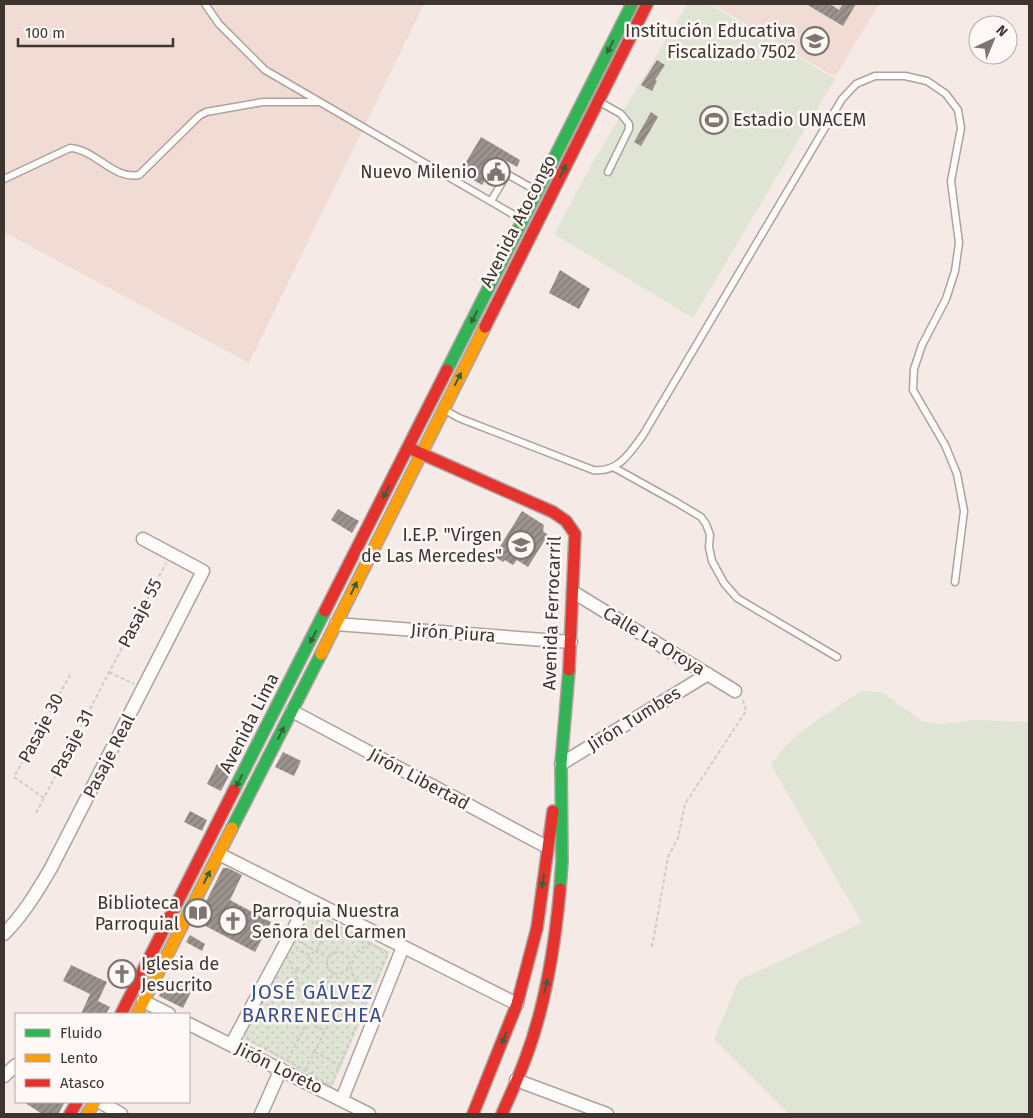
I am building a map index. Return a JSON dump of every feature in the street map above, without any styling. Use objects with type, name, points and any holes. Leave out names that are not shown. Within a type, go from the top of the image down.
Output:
[{"type":"main road","name":"Avenida Atocongo","points":[[421,454],[647,4]]},
{"type":"main road","name":"Avenida Atocongo","points":[[408,448],[631,6]]},
{"type":"main road","points":[[631,6],[642,15]]},
{"type":"main road","name":"Avenida Ferrocarril","points":[[408,448],[518,496],[566,520],[572,526],[575,534],[571,642],[561,764],[547,846],[537,928],[517,1004],[473,1114]]},
{"type":"main road","name":"Avenida Lima","points":[[122,1013],[408,448]]},
{"type":"main road","name":"Avenida Lima","points":[[137,1013],[421,454]]},
{"type":"main road","name":"Avenida Ferrocarril","points":[[502,1114],[539,1016],[556,936],[562,861],[561,764]]},
{"type":"main road","points":[[70,1114],[76,1103]]},
{"type":"main road","points":[[87,1114],[94,1103]]},
{"type":"street","points":[[143,539],[170,554]]},
{"type":"street","name":"Pasaje Real","points":[[4,934],[16,923],[51,868],[204,571],[170,554]]},
{"type":"street","name":"Calle La Oroya","points":[[573,592],[735,690]]},
{"type":"street","name":"Jirón Piura","points":[[336,624],[571,642]]},
{"type":"street","name":"Jirón Tumbes","points":[[561,764],[708,674]]},
{"type":"street","name":"Jirón Libertad","points":[[292,711],[547,846]]},
{"type":"street","points":[[219,854],[309,905],[403,947],[517,1004]]},
{"type":"street","points":[[232,1045],[309,905]]},
{"type":"street","points":[[342,1099],[403,947]]},
{"type":"street","points":[[143,1001],[167,1013]]},
{"type":"street","name":"Jirón Loreto","points":[[190,1024],[232,1045],[284,1063],[369,1114]]},
{"type":"street","points":[[261,1114],[284,1063]]},
{"type":"street","points":[[4,1076],[15,1065]]},
{"type":"street","points":[[516,1080],[607,1114]]},
{"type":"street","points":[[102,1103],[121,1114]]},
{"type":"lane","points":[[197,4],[206,5],[218,24],[265,70],[535,227]]},
{"type":"lane","points":[[433,398],[443,409],[459,418],[593,470],[602,471],[622,462],[643,435],[842,99],[856,84],[875,76],[905,76],[927,81],[946,94],[958,110],[961,128],[952,181],[959,243],[955,271],[946,299],[922,345],[914,369],[913,390],[945,445],[957,474],[964,511],[955,582]]},
{"type":"lane","points":[[586,96],[621,114],[629,124],[629,129],[608,172]]},
{"type":"lane","points":[[4,179],[70,148],[79,148],[130,177],[139,175],[199,116],[206,112],[263,102],[320,102]]},
{"type":"lane","points":[[491,201],[506,174],[549,198]]},
{"type":"lane","points":[[613,467],[700,517],[706,524],[710,536],[709,547],[712,561],[724,583],[737,598],[837,657]]},
{"type":"path","name":"Pasaje 55","points":[[109,672],[170,554]]},
{"type":"path","name":"Pasaje 30","points":[[44,798],[14,777],[71,672]]},
{"type":"path","points":[[109,672],[143,688]]},
{"type":"path","name":"Pasaje 31","points":[[36,813],[109,672]]},
{"type":"path","points":[[652,947],[668,856],[678,838],[685,804],[746,712],[744,701],[735,690]]},
{"type":"path","points":[[309,905],[318,922],[320,936],[323,941],[320,943],[317,952]]},
{"type":"path","points":[[309,905],[294,939],[241,1035],[284,1063],[306,1026],[333,973]]},
{"type":"path","points":[[309,905],[388,953],[331,1085],[324,1081]]},
{"type":"path","points":[[320,936],[316,938],[317,942],[320,943]]},
{"type":"path","points":[[294,939],[328,958]]},
{"type":"path","points":[[372,944],[366,945],[352,961],[352,970],[357,982],[366,990],[372,991]]},
{"type":"path","points":[[305,951],[307,946]]},
{"type":"path","points":[[290,956],[290,964],[296,970],[304,971],[310,965],[310,957],[305,951],[293,952]]},
{"type":"path","points":[[328,958],[334,953],[342,953],[348,959],[347,968],[342,973],[333,973]]},
{"type":"path","points":[[328,958],[328,967],[333,973]]},
{"type":"path","points":[[347,968],[352,970]]},
{"type":"path","points":[[296,970],[296,982],[299,983],[298,988],[304,998],[316,1006]]},
{"type":"path","points":[[339,1004],[355,1001],[372,991]]},
{"type":"path","points":[[322,994],[361,1016]]},
{"type":"path","points":[[260,1001],[306,1026]]},
{"type":"path","points":[[305,1071],[339,1004]]},
{"type":"path","points":[[308,1022],[325,1031]]},
{"type":"path","points":[[315,1052],[340,1065]]},
{"type":"shaded area","points":[[4,4],[424,4],[249,363],[4,232]]},
{"type":"shaded area","name":"Institución Educativa Fiscalizado 7502","points":[[712,4],[879,4],[835,77]]},
{"type":"green space","name":"Estadio UNACEM","points":[[687,4],[709,4],[835,79],[693,318],[554,234],[593,162]]},
{"type":"green space","points":[[861,691],[882,692],[922,721],[941,724],[975,720],[1029,722],[1029,1114],[789,1114],[714,1039],[739,980],[862,923],[771,765],[800,733]]},
{"type":"green space","points":[[309,909],[390,952],[332,1088],[239,1036]]},
{"type":"building","points":[[806,4],[830,4],[839,10],[843,4],[856,4],[843,26]]},
{"type":"building","points":[[657,60],[665,65],[655,80],[657,81],[652,91],[641,85]]},
{"type":"building","points":[[651,112],[658,117],[641,146],[634,142]]},
{"type":"building","points":[[481,137],[520,160],[517,167],[500,157],[482,185],[460,172]]},
{"type":"building","points":[[560,270],[590,289],[579,309],[549,293]]},
{"type":"building","points":[[338,509],[359,521],[352,533],[331,520]]},
{"type":"building","name":"I.E.P. \"Virgen de Las Mercedes\"","points":[[522,511],[544,525],[543,531],[548,535],[528,567],[517,560],[513,565],[505,560],[503,562],[494,556]]},
{"type":"building","points":[[283,752],[301,761],[294,776],[275,767]]},
{"type":"building","points":[[221,761],[233,768],[221,791],[207,784],[217,764],[219,766]]},
{"type":"building","points":[[190,811],[207,820],[202,831],[184,822]]},
{"type":"building","name":"Parroquia Nuestra Señora del Carmen","points":[[223,868],[228,868],[242,875],[230,900],[271,922],[255,952],[196,921]]},
{"type":"building","points":[[190,935],[205,944],[202,951],[186,942]]},
{"type":"building","points":[[71,965],[107,982],[98,1001],[110,1007],[107,1013],[81,1013],[90,994],[63,981]]},
{"type":"building","points":[[168,978],[192,990],[183,1008],[159,996]]},
{"type":"building","points":[[26,1103],[64,1103],[58,1114],[42,1114]]},
{"type":"traffic: fast","points":[[447,370],[632,4]]},
{"type":"traffic: fast","points":[[234,790],[325,611]]},
{"type":"traffic: fast","points":[[232,828],[321,654]]},
{"type":"traffic: fast","points":[[560,889],[562,861],[561,764],[569,670]]},
{"type":"traffic: slow","points":[[321,654],[485,327]]},
{"type":"traffic: slow","points":[[138,1013],[232,828]]},
{"type":"traffic: slow","points":[[87,1114],[94,1103]]},
{"type":"traffic: jam","points":[[485,327],[647,4]]},
{"type":"traffic: jam","points":[[325,611],[447,370]]},
{"type":"traffic: jam","points":[[411,449],[553,512],[566,521],[575,534],[569,670]]},
{"type":"traffic: jam","points":[[122,1013],[234,790]]},
{"type":"traffic: jam","points":[[473,1114],[517,1004],[537,928],[553,811]]},
{"type":"traffic: jam","points":[[502,1114],[523,1064],[539,1016],[552,953],[560,889]]},
{"type":"traffic: jam","points":[[70,1114],[76,1103]]},
{"type":"place","name":"Institución Educativa Fiscalizado 7502","points":[[815,41]]},
{"type":"place","name":"Estadio UNACEM","points":[[714,120]]},
{"type":"place","name":"Nuevo Milenio","points":[[496,172]]},
{"type":"place","name":"I.E.P. \"Virgen de Las Mercedes\"","points":[[521,545]]},
{"type":"place","name":"Biblioteca Parroquial","points":[[198,913]]},
{"type":"place","name":"Parroquia Nuestra Señora del Carmen","points":[[233,921]]},
{"type":"place","name":"Iglesia de Jesucrito","points":[[122,974]]},
{"type":"district","name":"JOSÉ GÁLVEZ BARRENECHEA","points":[[312,1004]]}]
